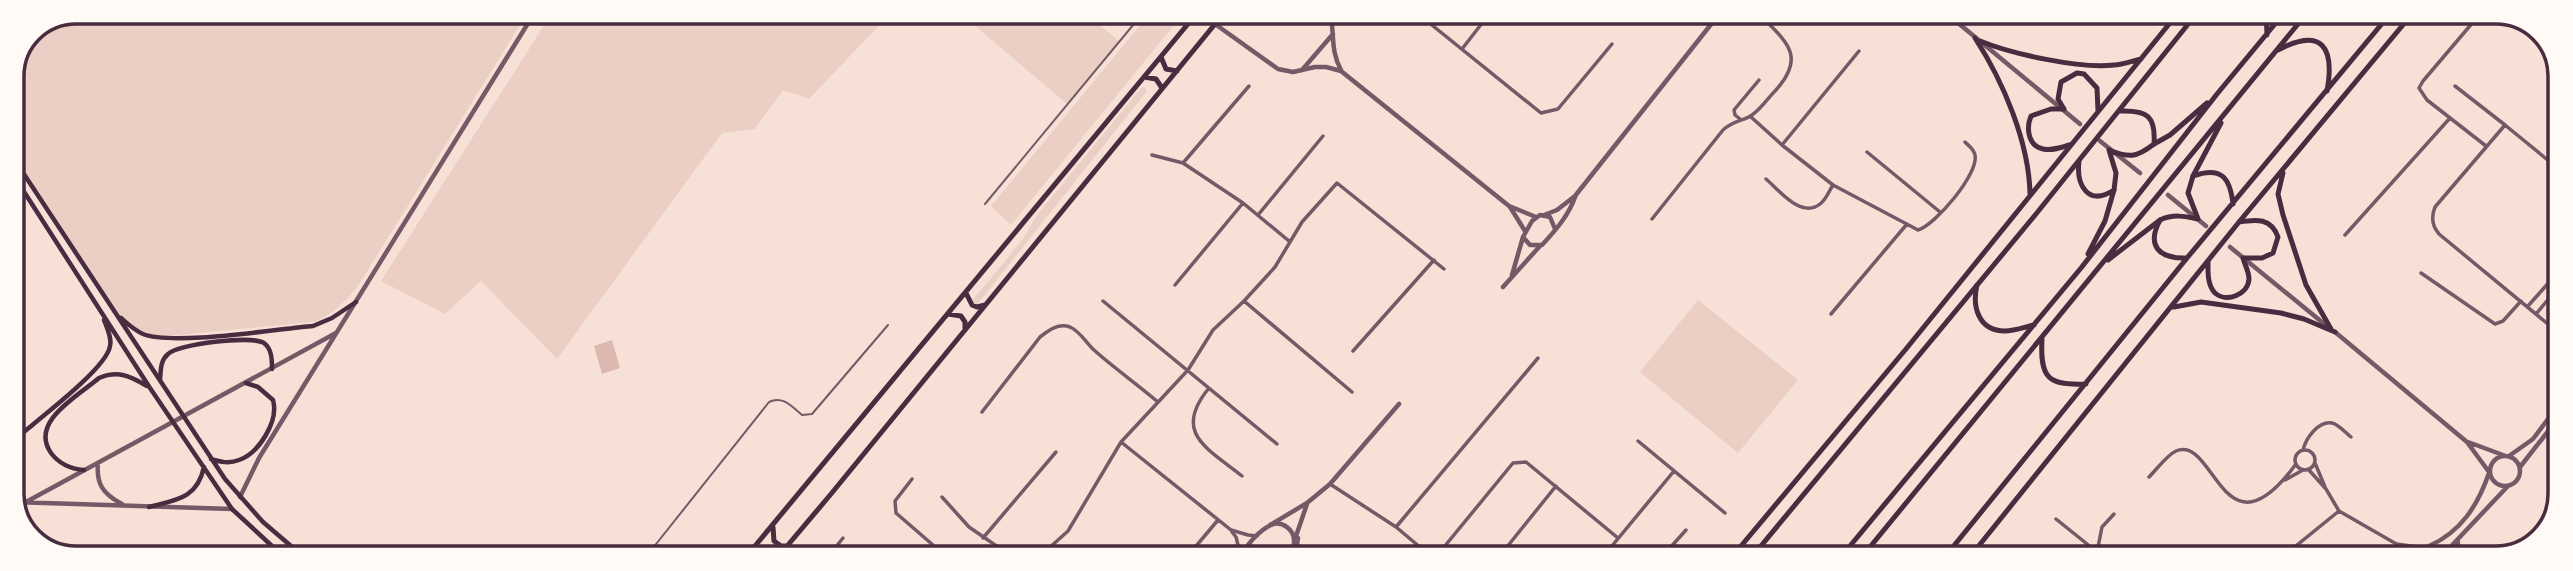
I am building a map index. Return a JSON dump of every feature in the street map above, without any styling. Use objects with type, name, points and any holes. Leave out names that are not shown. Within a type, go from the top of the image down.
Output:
[{"type":"main road","points":[[756,546],[1188,24]]},
{"type":"main road","points":[[772,527],[774,541],[781,546],[787,546],[1214,24]]},
{"type":"main road","points":[[1741,546],[1906,349],[2169,24]]},
{"type":"main road","points":[[1761,546],[1978,285],[2188,24]]},
{"type":"main road","points":[[2266,24],[2267,35]]},
{"type":"main road","points":[[1850,546],[2081,268],[2217,94],[2276,24]]},
{"type":"main road","points":[[1871,546],[2298,24]]},
{"type":"main road","points":[[1954,546],[2381,24]]},
{"type":"main road","points":[[1979,546],[2208,260],[2403,24]]},
{"type":"main road","points":[[1977,39],[2009,51],[2094,65],[2114,65],[2141,59]]},
{"type":"main road","points":[[1977,39],[2004,91],[2026,158],[2029,194]]},
{"type":"main road","points":[[2275,52],[2293,42],[2318,42],[2326,49],[2330,58],[2327,91]]},
{"type":"main road","points":[[1161,57],[1166,69],[1177,71]]},
{"type":"main road","points":[[2064,109],[2058,99],[2058,89],[2061,82],[2077,73],[2084,74],[2097,88],[2098,111]]},
{"type":"main road","points":[[1144,77],[1156,79],[1162,88]]},
{"type":"main road","points":[[2109,150],[2127,157],[2145,151],[2170,135],[2217,94]]},
{"type":"main road","points":[[2198,219],[2188,193],[2203,154],[2231,106]]},
{"type":"main road","points":[[2064,109],[2052,109],[2032,116],[2028,124],[2029,136],[2036,146],[2045,149],[2072,144]]},
{"type":"main road","points":[[2120,111],[2135,110],[2145,113],[2154,127],[2154,144]]},
{"type":"main road","points":[[2081,268],[2105,222],[2114,190],[2116,173],[2109,150]]},
{"type":"main road","points":[[2079,161],[2077,176],[2084,190],[2100,196],[2114,190]]},
{"type":"main road","points":[[2284,170],[2278,194],[2280,205],[2312,298],[2333,331]]},
{"type":"main road","points":[[2193,176],[2207,172],[2220,174],[2228,181],[2233,204]]},
{"type":"main road","points":[[24,175],[211,459],[240,498],[262,522],[291,546]]},
{"type":"main road","points":[[24,192],[150,388],[232,509],[272,546]]},
{"type":"main road","points":[[2093,274],[2127,243],[2160,220],[2179,215],[2198,219]]},
{"type":"main road","points":[[2160,220],[2154,237],[2158,251],[2169,257],[2188,258]]},
{"type":"main road","points":[[2208,260],[2209,281],[2218,295],[2227,297],[2242,293],[2249,284],[2243,258],[2262,258],[2273,253],[2278,237],[2274,228],[2264,221],[2239,222]]},
{"type":"main road","points":[[1978,285],[1974,300],[1975,311],[1990,328],[2004,331],[2034,325]]},
{"type":"main road","points":[[966,293],[972,305],[985,305]]},
{"type":"main road","points":[[115,312],[131,327],[144,334],[160,338],[186,338],[313,326],[332,318],[356,302]]},
{"type":"main road","points":[[2171,308],[2201,302],[2281,313],[2333,331]]},
{"type":"main road","points":[[25,431],[93,372],[105,358],[110,347],[102,313]]},
{"type":"main road","points":[[947,314],[961,316],[965,321],[965,330]]},
{"type":"main road","points":[[2042,339],[2044,373],[2052,382],[2066,385],[2086,384]]},
{"type":"main road","points":[[160,381],[161,364],[165,356],[173,349],[197,345],[244,340],[263,342],[272,357],[272,369]]},
{"type":"main road","points":[[84,470],[65,466],[55,459],[47,447],[44,437],[52,419],[107,374],[123,374],[150,388]]},
{"type":"main road","points":[[211,459],[231,462],[241,460],[257,447],[267,432],[274,415],[273,400],[258,387],[246,383]]},
{"type":"main road","points":[[149,507],[192,492],[198,485],[204,466]]},
{"type":"street","points":[[240,498],[259,458],[528,24]]},
{"type":"street","points":[[1216,24],[1278,69],[1286,72],[1315,67],[1341,71]]},
{"type":"street","points":[[1332,24],[1333,53],[1341,71],[1509,206],[1536,217],[1557,210],[1575,196],[1711,24]]},
{"type":"street","points":[[1431,24],[1541,113],[1546,114],[1558,109],[1612,44]]},
{"type":"street","points":[[1462,49],[1481,24]]},
{"type":"street","points":[[1651,219],[1723,130],[1740,119],[1751,117],[1788,76],[1791,57],[1785,39],[1769,24]]},
{"type":"street","points":[[1959,24],[2080,124]]},
{"type":"street","points":[[2471,24],[2420,85],[2421,94],[2486,146]]},
{"type":"street","points":[[1301,71],[1333,34]]},
{"type":"street","points":[[1782,145],[1859,51]]},
{"type":"street","points":[[1740,119],[1734,110],[1759,80]]},
{"type":"street","points":[[1183,163],[1250,86]]},
{"type":"street","points":[[2455,86],[2548,160]]},
{"type":"street","points":[[1751,117],[1833,185],[1918,230],[1924,228],[1963,187],[1975,162],[1974,151],[1965,142]]},
{"type":"street","points":[[2345,235],[2450,118]]},
{"type":"street","points":[[2505,125],[2435,207],[2433,226],[2438,234],[2548,324]]},
{"type":"street","points":[[1258,215],[1323,136]]},
{"type":"street","points":[[2100,141],[2140,173]]},
{"type":"street","points":[[1867,152],[1940,212]]},
{"type":"street","points":[[1152,155],[1183,163],[1243,203],[1289,241]]},
{"type":"street","points":[[1766,180],[1796,206],[1804,208],[1822,203],[1833,185]]},
{"type":"street","points":[[1053,546],[1068,531],[1121,442],[1188,370],[1213,330],[1244,302],[1275,267],[1302,222],[1337,184],[1444,269]]},
{"type":"street","points":[[2168,195],[2206,226]]},
{"type":"street","points":[[1503,287],[1571,209],[1575,196]]},
{"type":"street","points":[[1175,285],[1243,203]]},
{"type":"street","points":[[1509,206],[1531,246],[1542,244]]},
{"type":"street","points":[[1545,215],[1553,220],[1555,229]]},
{"type":"street","points":[[1512,276],[1524,234],[1536,217]]},
{"type":"street","points":[[1830,314],[1908,224]]},
{"type":"street","points":[[2230,247],[2467,442],[2495,484],[2507,487]]},
{"type":"street","points":[[1353,351],[1434,260]]},
{"type":"street","points":[[2421,273],[2495,324],[2503,321],[2521,301]]},
{"type":"street","points":[[2528,306],[2548,284]]},
{"type":"street","points":[[2536,314],[2548,300]]},
{"type":"street","points":[[1103,301],[1277,444]]},
{"type":"street","points":[[1244,302],[1352,393]]},
{"type":"street","points":[[982,412],[1040,337],[1059,326],[1070,327],[1158,402]]},
{"type":"street","points":[[26,502],[337,332]]},
{"type":"street","points":[[1396,527],[1538,358]]},
{"type":"street","points":[[1209,388],[1194,412],[1194,433],[1199,442],[1242,475]]},
{"type":"street","points":[[1248,546],[1270,525],[1307,503],[1329,484],[1399,404]]},
{"type":"street","points":[[2428,546],[2445,538],[2465,520],[2480,497],[2491,464],[2496,458],[2506,456],[2533,439],[2548,419]]},
{"type":"street","points":[[2149,477],[2175,451],[2186,449],[2202,458],[2224,492],[2236,499],[2249,501],[2273,492],[2295,464],[2296,455],[2304,450],[2308,437],[2320,426],[2335,424],[2351,437]]},
{"type":"street","points":[[2452,546],[2507,487],[2517,480],[2520,468],[2548,432]]},
{"type":"street","points":[[1638,441],[1725,513]]},
{"type":"street","points":[[1121,442],[1231,530],[1238,546]]},
{"type":"street","points":[[2467,442],[2506,456],[2518,463],[2520,468]]},
{"type":"street","points":[[2304,450],[2313,453],[2326,489],[2339,511],[2397,545],[2412,546]]},
{"type":"street","points":[[983,538],[1056,452]]},
{"type":"street","points":[[1444,546],[1513,463],[1526,462],[1618,538]]},
{"type":"street","points":[[98,463],[97,480],[101,488],[112,499],[126,506]]},
{"type":"street","points":[[2283,481],[2315,463]]},
{"type":"street","points":[[2295,464],[2305,469],[2326,489]]},
{"type":"street","points":[[1612,546],[1674,471]]},
{"type":"street","points":[[912,479],[895,501],[897,513],[934,546]]},
{"type":"street","points":[[1329,484],[1396,527],[1419,546]]},
{"type":"street","points":[[1508,546],[1556,486]]},
{"type":"street","points":[[942,497],[969,527],[995,546]]},
{"type":"street","points":[[26,502],[232,509]]},
{"type":"street","points":[[1293,546],[1307,503]]},
{"type":"street","points":[[2296,546],[2339,511]]},
{"type":"street","points":[[2099,546],[2102,527],[2114,514]]},
{"type":"street","points":[[2056,519],[2090,546]]},
{"type":"street","points":[[1196,546],[1218,520]]},
{"type":"street","points":[[1297,546],[1300,524]]},
{"type":"street","points":[[1270,525],[1283,525],[1293,533],[1295,539]]},
{"type":"street","points":[[1231,530],[1256,536]]},
{"type":"street","points":[[1672,546],[1686,530]]},
{"type":"street","points":[[837,546],[843,538]]},
{"type":"street","points":[[2458,546],[2459,539]]},
{"type":"lane","points":[[985,204],[1134,24]]},
{"type":"lane","points":[[654,546],[769,402],[783,400],[802,415],[812,414],[888,325]]},
{"type":"shaded area","points":[[77,24],[521,24],[358,286],[327,316],[313,322],[160,337],[131,327],[115,312],[24,178],[24,77],[28,57],[48,33],[57,28]]},
{"type":"shaded area","points":[[545,24],[881,24],[809,99],[783,90],[755,129],[722,133],[557,359],[481,281],[445,314],[381,281]]},
{"type":"shaded area","points":[[973,24],[1098,24],[1119,41],[1067,104]]},
{"type":"shaded area","points":[[1141,24],[1175,24],[1011,225],[991,206]]},
{"type":"shaded area","points":[[1144,87],[1147,91],[976,306],[971,302],[1023,239],[1037,215]]},
{"type":"shaded area","points":[[1698,300],[1798,380],[1738,453],[1640,372]]},
{"type":"shaded area","points":[[612,340],[620,368],[602,374],[594,346]]}]
